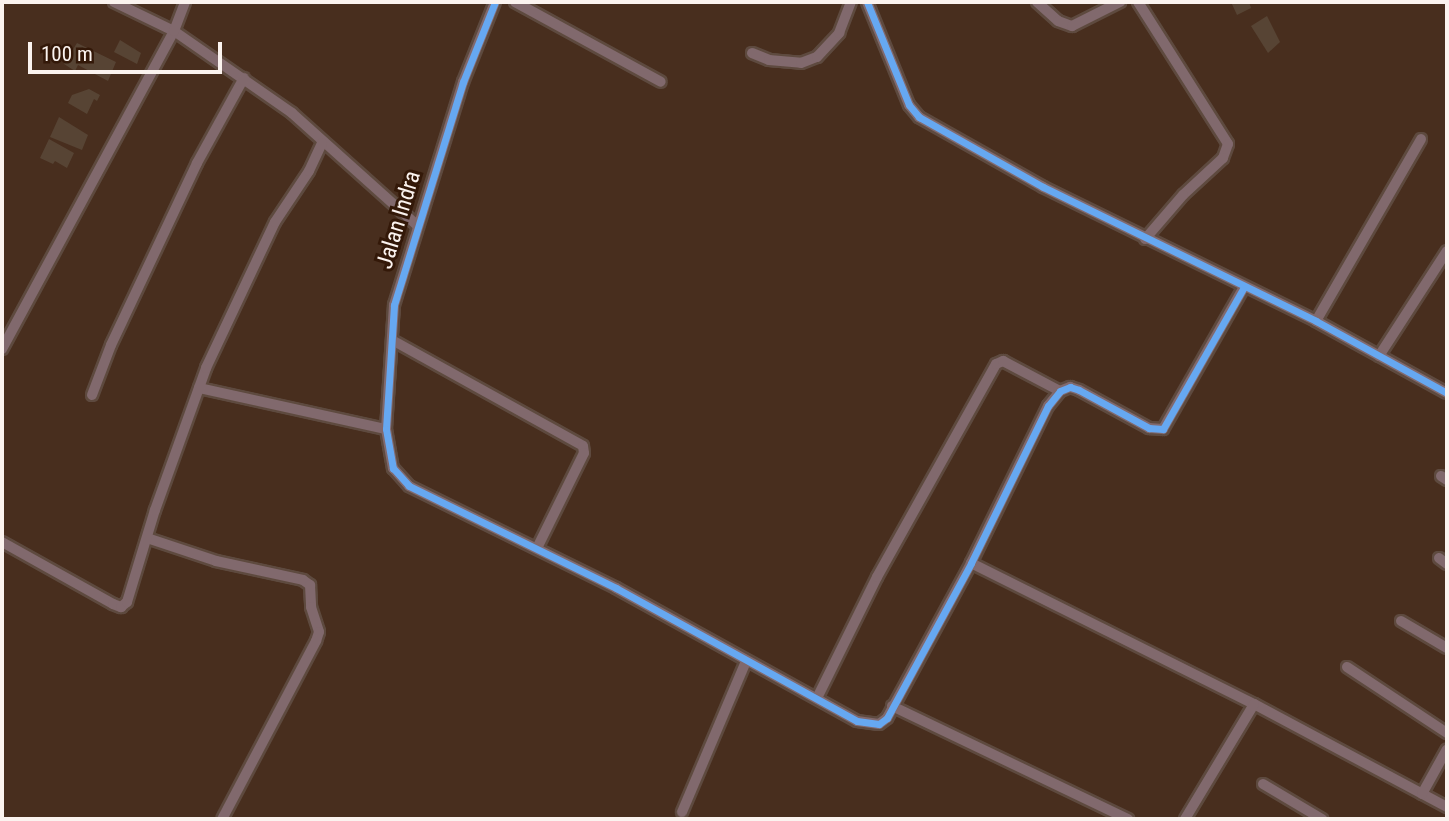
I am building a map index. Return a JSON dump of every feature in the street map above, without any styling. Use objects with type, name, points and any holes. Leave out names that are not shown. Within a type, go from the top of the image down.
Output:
[{"type":"street","points":[[114,2],[174,31],[292,113],[418,226]]},
{"type":"street","points":[[2,349],[174,31],[185,2]]},
{"type":"street","name":"Jalan Indra","points":[[495,2],[463,82],[394,305],[386,429],[389,460],[398,476],[409,486],[537,548]]},
{"type":"street","points":[[515,2],[660,82]]},
{"type":"street","points":[[752,53],[769,60],[801,63],[817,57],[839,33],[851,2]]},
{"type":"street","points":[[867,2],[909,105],[919,117],[1043,187],[1315,321],[1447,393]]},
{"type":"street","points":[[1037,2],[1058,21],[1072,26],[1120,2]]},
{"type":"street","points":[[1138,2],[1228,144],[1223,158],[1183,195],[1145,239]]},
{"type":"street","points":[[92,395],[111,345],[197,163],[244,78]]},
{"type":"street","points":[[1315,321],[1421,139]]},
{"type":"street","points":[[2,542],[121,607],[131,593],[198,388],[275,222],[309,171],[323,143]]},
{"type":"street","points":[[1379,356],[1447,251]]},
{"type":"street","points":[[392,341],[583,446],[584,453],[537,548],[870,725],[879,724],[892,706],[971,563],[1048,406],[1060,391],[1070,387],[1079,390],[1149,428],[1163,429],[1244,287]]},
{"type":"street","points":[[817,698],[877,577],[996,364],[1003,361],[1060,391]]},
{"type":"street","points":[[198,388],[386,429]]},
{"type":"street","points":[[147,538],[216,561],[303,580],[310,585],[311,607],[319,632],[316,641],[222,819]]},
{"type":"street","points":[[971,563],[1254,705],[1447,807]]},
{"type":"street","points":[[1401,621],[1447,648]]},
{"type":"street","points":[[682,812],[746,661]]},
{"type":"street","points":[[1347,667],[1447,733]]},
{"type":"street","points":[[1185,819],[1254,705]]},
{"type":"street","points":[[892,706],[1128,819]]},
{"type":"street","points":[[1422,794],[1447,749]]},
{"type":"street","points":[[1263,784],[1322,819]]},
{"type":"building","points":[[1231,2],[1249,2],[1251,8],[1237,15]]},
{"type":"building","points":[[1267,16],[1280,42],[1268,53],[1251,26]]},
{"type":"building","points":[[120,40],[141,53],[137,64],[114,52]]},
{"type":"building","points":[[77,43],[116,62],[108,81],[78,65],[75,71],[64,64]]},
{"type":"building","points":[[89,89],[100,95],[97,101],[94,99],[87,114],[68,103],[72,95]]},
{"type":"building","points":[[59,117],[88,135],[82,150],[50,137]]},
{"type":"building","points":[[49,139],[74,153],[67,168],[55,161],[53,164],[40,158]]},
{"type":"cycle path","points":[[495,2],[463,82],[394,305],[386,429],[393,468],[409,486],[616,588],[857,721],[879,724],[887,718],[971,563],[1048,406],[1060,391],[1070,387],[1079,390],[1149,428],[1163,429],[1244,287]]},
{"type":"cycle path","points":[[867,2],[909,105],[919,117],[1043,187],[1316,321],[1447,393]]}]
